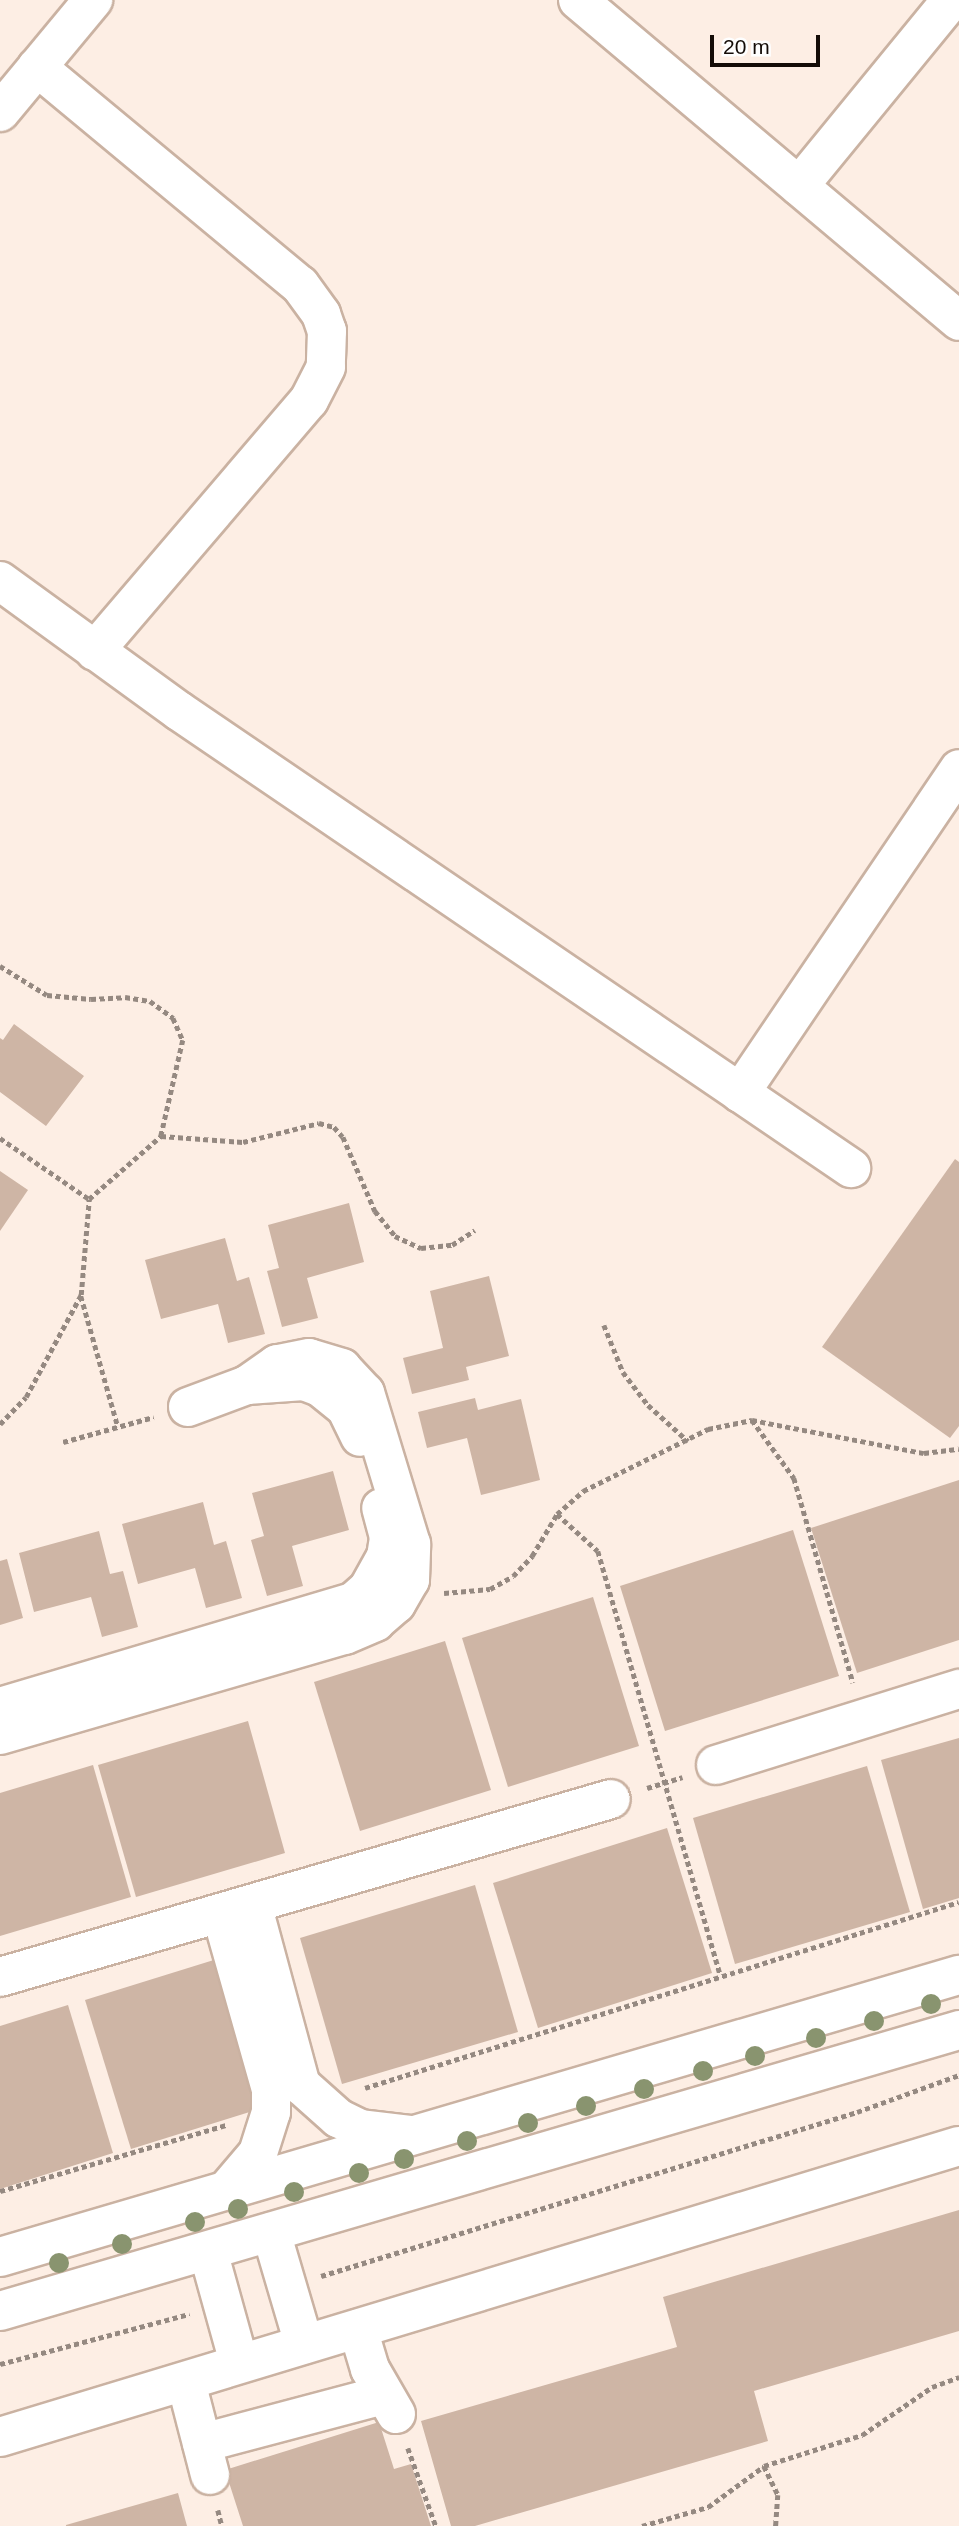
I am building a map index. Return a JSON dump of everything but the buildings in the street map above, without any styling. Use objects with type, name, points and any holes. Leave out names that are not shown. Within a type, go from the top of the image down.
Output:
[{"type":"street","points":[[0,111],[93,0]]},
{"type":"street","points":[[578,0],[959,321]]},
{"type":"street","points":[[799,186],[951,0]]},
{"type":"street","points":[[37,67],[300,285],[316,306],[327,331],[326,367],[309,400],[95,651]]},
{"type":"street","points":[[0,581],[95,651],[851,1168]]},
{"type":"street","points":[[740,1093],[959,769]]},
{"type":"street","points":[[0,1735],[345,1634],[387,1614],[410,1580],[408,1532],[370,1407],[354,1379],[326,1361],[309,1358],[276,1364],[247,1385],[188,1407]]},
{"type":"street","points":[[0,1707],[335,1609],[368,1589],[386,1557],[389,1537],[356,1421],[334,1396],[304,1381],[247,1385]]},
{"type":"street","points":[[716,1765],[959,1689]]},
{"type":"street","points":[[0,1978],[611,1799]]},
{"type":"street","points":[[237,1908],[301,2085],[318,2103],[361,2129],[410,2135]]},
{"type":"street","points":[[230,2186],[258,2153],[271,2112],[271,2090],[237,1908]]},
{"type":"street","points":[[0,2257],[230,2186],[959,1975]]},
{"type":"street","points":[[0,2311],[959,2030]]},
{"type":"street","points":[[0,2437],[959,2146]]},
{"type":"street","points":[[271,2232],[304,2344]]},
{"type":"street","points":[[208,2251],[239,2363]]},
{"type":"street","points":[[186,2382],[206,2459],[390,2404],[358,2329]]},
{"type":"path","points":[[0,966],[47,995],[125,997],[149,1002],[173,1018],[183,1040],[161,1136],[89,1199],[81,1295],[118,1427]]},
{"type":"path","points":[[161,1136],[243,1142],[319,1123],[334,1127],[343,1137],[375,1211],[394,1236],[421,1248],[452,1245],[475,1230]]},
{"type":"path","points":[[0,1138],[89,1199]]},
{"type":"path","points":[[0,1424],[26,1397],[81,1295]]},
{"type":"path","points":[[604,1325],[623,1372],[648,1405],[688,1441]]},
{"type":"path","points":[[63,1442],[188,1407]]},
{"type":"path","points":[[751,1420],[794,1478],[863,1718]]},
{"type":"path","points":[[410,1580],[449,1595],[490,1589],[513,1576],[532,1556],[557,1514],[583,1491],[708,1429],[751,1420],[924,1453],[959,1450]]},
{"type":"path","points":[[557,1514],[598,1551],[667,1782],[720,1975]]},
{"type":"path","points":[[611,1799],[716,1765]]},
{"type":"path","points":[[318,2103],[959,1902]]},
{"type":"path","points":[[287,2286],[831,2120],[959,2075]]},
{"type":"path","points":[[0,2191],[271,2112]]},
{"type":"path","points":[[0,2364],[223,2305]]},
{"type":"path","points":[[642,2526],[708,2507],[764,2466],[839,2445],[932,2387],[959,2376]]},
{"type":"path","points":[[390,2404],[436,2526]]},
{"type":"path","points":[[764,2466],[778,2495],[776,2526]]}]
